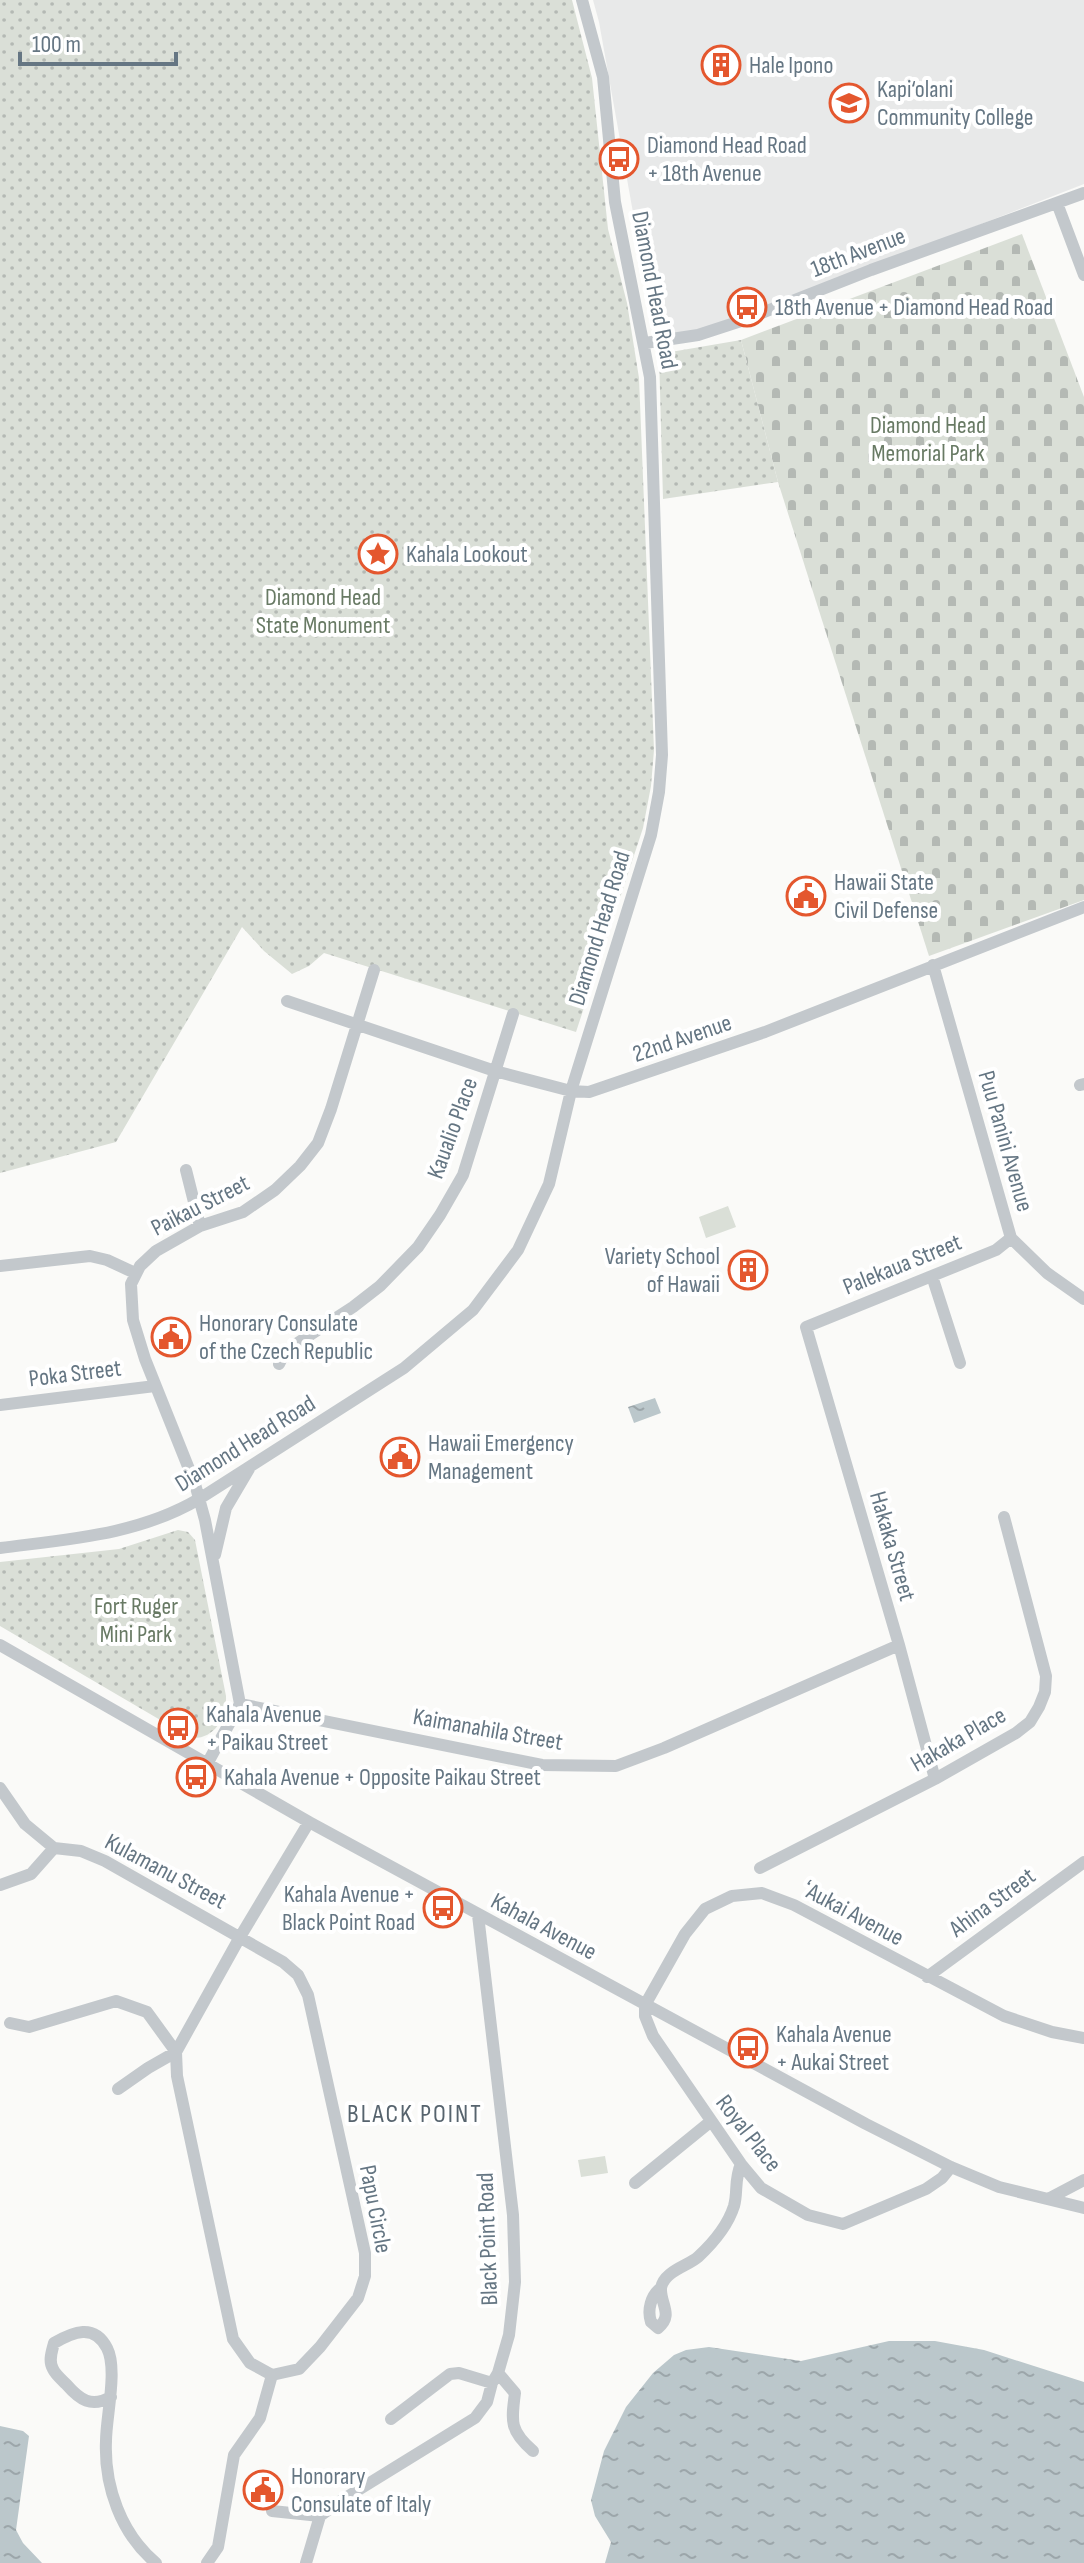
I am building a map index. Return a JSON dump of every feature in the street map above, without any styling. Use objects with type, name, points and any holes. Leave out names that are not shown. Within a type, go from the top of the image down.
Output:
[{"type":"street","name":"Diamond Head Road","points":[[0,1548],[112,1533],[164,1518],[251,1467],[404,1368],[473,1310],[518,1250],[549,1184],[571,1091],[645,856],[659,792],[662,736],[651,386],[615,202],[603,77],[582,0]]},
{"type":"street","name":"18th Avenue","points":[[645,343],[698,335],[744,320],[1084,193]]},
{"type":"street","points":[[1057,203],[1084,275]]},
{"type":"street","name":"22nd Avenue","points":[[287,1001],[495,1071],[585,1092],[599,1090],[765,1032],[1084,907]]},
{"type":"street","name":"Puu Panini Avenue","points":[[933,965],[1011,1238],[1047,1273],[1084,1299]]},
{"type":"street","name":"Paikau Street","points":[[135,1273],[156,1251],[200,1226],[243,1212],[275,1190],[300,1166],[318,1143],[331,1109],[374,970]]},
{"type":"street","name":"Kaualio Place","points":[[279,1364],[293,1346],[369,1296],[418,1247],[440,1215],[463,1175],[513,1014]]},
{"type":"street","points":[[186,1170],[200,1226]]},
{"type":"street","name":"Palekaua Street","points":[[806,1327],[996,1250],[1011,1238]]},
{"type":"street","points":[[0,1266],[90,1256],[135,1273],[131,1284],[131,1307],[145,1359],[199,1499],[240,1704],[207,1764]]},
{"type":"street","points":[[932,1276],[960,1363]]},
{"type":"street","name":"Hakaka Street","points":[[806,1327],[935,1779]]},
{"type":"street","name":"Poka Street","points":[[0,1405],[155,1386]]},
{"type":"street","points":[[214,1562],[226,1508],[251,1467]]},
{"type":"street","name":"Hakaka Place","points":[[760,1868],[935,1779],[1030,1722],[1045,1692],[1046,1676],[1004,1517]]},
{"type":"street","name":"Kahala Avenue","points":[[0,1645],[309,1822],[866,2124],[951,2167],[999,2187],[1084,2208]]},
{"type":"street","name":"Kaimanahila Street","points":[[240,1704],[542,1765],[616,1766],[899,1645]]},
{"type":"street","name":"Kulamanu Street","points":[[0,1788],[25,1824],[54,1848],[81,1851],[105,1861],[240,1937]]},
{"type":"street","points":[[118,2089],[176,2052],[309,1822]]},
{"type":"street","points":[[0,1885],[31,1874],[54,1848]]},
{"type":"street","name":"Ahina Street","points":[[927,1977],[1084,1862]]},
{"type":"street","name":"ʻAukai Avenue","points":[[645,2005],[685,1934],[705,1909],[732,1896],[762,1893],[794,1905],[1004,2016],[1052,2032],[1084,2038]]},
{"type":"street","name":"Black Point Road","points":[[320,2516],[475,2418],[487,2402],[509,2335],[515,2297],[513,2215],[478,1915]]},
{"type":"street","name":"Papu Circle","points":[[240,1937],[283,1962],[298,1975],[308,1995],[365,2253],[365,2276],[358,2298],[299,2369],[272,2375]]},
{"type":"street","points":[[10,2023],[29,2027],[116,2001],[147,2012],[176,2052],[177,2076],[233,2339],[250,2363],[272,2375],[260,2418],[234,2455],[218,2547],[207,2563]]},
{"type":"street","name":"Royal Place","points":[[645,2005],[645,2016],[653,2036],[741,2164],[761,2188],[808,2215],[843,2224],[926,2189],[951,2167]]},
{"type":"street","points":[[635,2183],[710,2122]]},
{"type":"street","points":[[661,2288],[667,2277],[697,2259],[720,2232],[734,2205],[735,2178],[741,2164]]},
{"type":"street","points":[[1048,2199],[1084,2180]]},
{"type":"street","points":[[106,2441],[111,2397],[109,2350],[99,2337],[90,2333],[74,2332],[54,2343],[52,2368],[75,2395],[96,2404],[111,2397]]},
{"type":"street","points":[[391,2419],[450,2374],[495,2378],[515,2393],[511,2417],[514,2428],[533,2451]]},
{"type":"street","points":[[88,2402],[100,2420],[106,2441],[116,2507],[129,2534],[156,2563]]},
{"type":"street","points":[[272,2511],[320,2516],[306,2563]]},
{"type":"shaded area","name":"Kapi‘olani Community College","points":[[593,0],[1084,0],[1084,184],[703,332],[671,335],[652,319]]},
{"type":"green space","name":"Diamond Head State Monument","points":[[0,0],[572,0],[592,78],[608,229],[627,303],[639,378],[654,750],[643,828],[576,1032],[324,953],[309,966],[292,974],[264,951],[242,927],[116,1142],[0,1173]]},
{"type":"green space","name":"Diamond Head Memorial Park","points":[[1022,234],[1084,397],[1084,900],[929,956],[778,482],[741,340]]},
{"type":"green space","points":[[741,340],[778,482],[663,499],[659,354]]},
{"type":"green space","points":[[728,1206],[736,1227],[706,1238],[699,1217]]},
{"type":"green space","name":"Fort Ruger Mini Park","points":[[178,1530],[188,1532],[195,1540],[226,1696],[218,1726],[199,1738],[191,1738],[0,1626],[0,1562],[119,1549]]},
{"type":"green space","points":[[605,2156],[608,2173],[581,2177],[578,2160]]},
{"type":"water","points":[[655,1398],[661,1413],[634,1423],[628,1407]]},
{"type":"water","points":[[889,2341],[935,2341],[984,2350],[1084,2382],[1084,2563],[605,2563],[611,2542],[595,2516],[591,2500],[604,2451],[626,2407],[653,2373],[674,2355],[709,2347],[801,2361]]},
{"type":"water","points":[[0,2426],[23,2431],[29,2436],[16,2530],[23,2543],[42,2563],[0,2563]]},
{"type":"place","name":"Hale Ipono","points":[[721,65]]},
{"type":"place","name":"Kapi‘olani Community College","points":[[849,103]]},
{"type":"place","name":"Diamond Head Road + 18th Avenue","points":[[619,159]]},
{"type":"place","name":"18th Avenue + Diamond Head Road","points":[[747,307]]},
{"type":"place","name":"Kahala Lookout","points":[[378,554]]},
{"type":"place","name":"Hawaii State Civil Defense","points":[[806,896]]},
{"type":"place","name":"Variety School of Hawaii","points":[[748,1270]]},
{"type":"place","name":"Honorary Consulate of the Czech Republic","points":[[171,1337]]},
{"type":"place","name":"Hawaii Emergency Management","points":[[400,1457]]},
{"type":"place","name":"Kahala Avenue + Paikau Street","points":[[178,1728]]},
{"type":"place","name":"Kahala Avenue + Opposite Paikau Street","points":[[196,1777]]},
{"type":"place","name":"Kahala Avenue + Black Point Road","points":[[443,1908]]},
{"type":"place","name":"Kahala Avenue + Aukai Street","points":[[748,2048]]},
{"type":"place","name":"Honorary Consulate of Italy","points":[[263,2490]]},
{"type":"district","name":"BLACK POINT","points":[[415,2113]]}]
